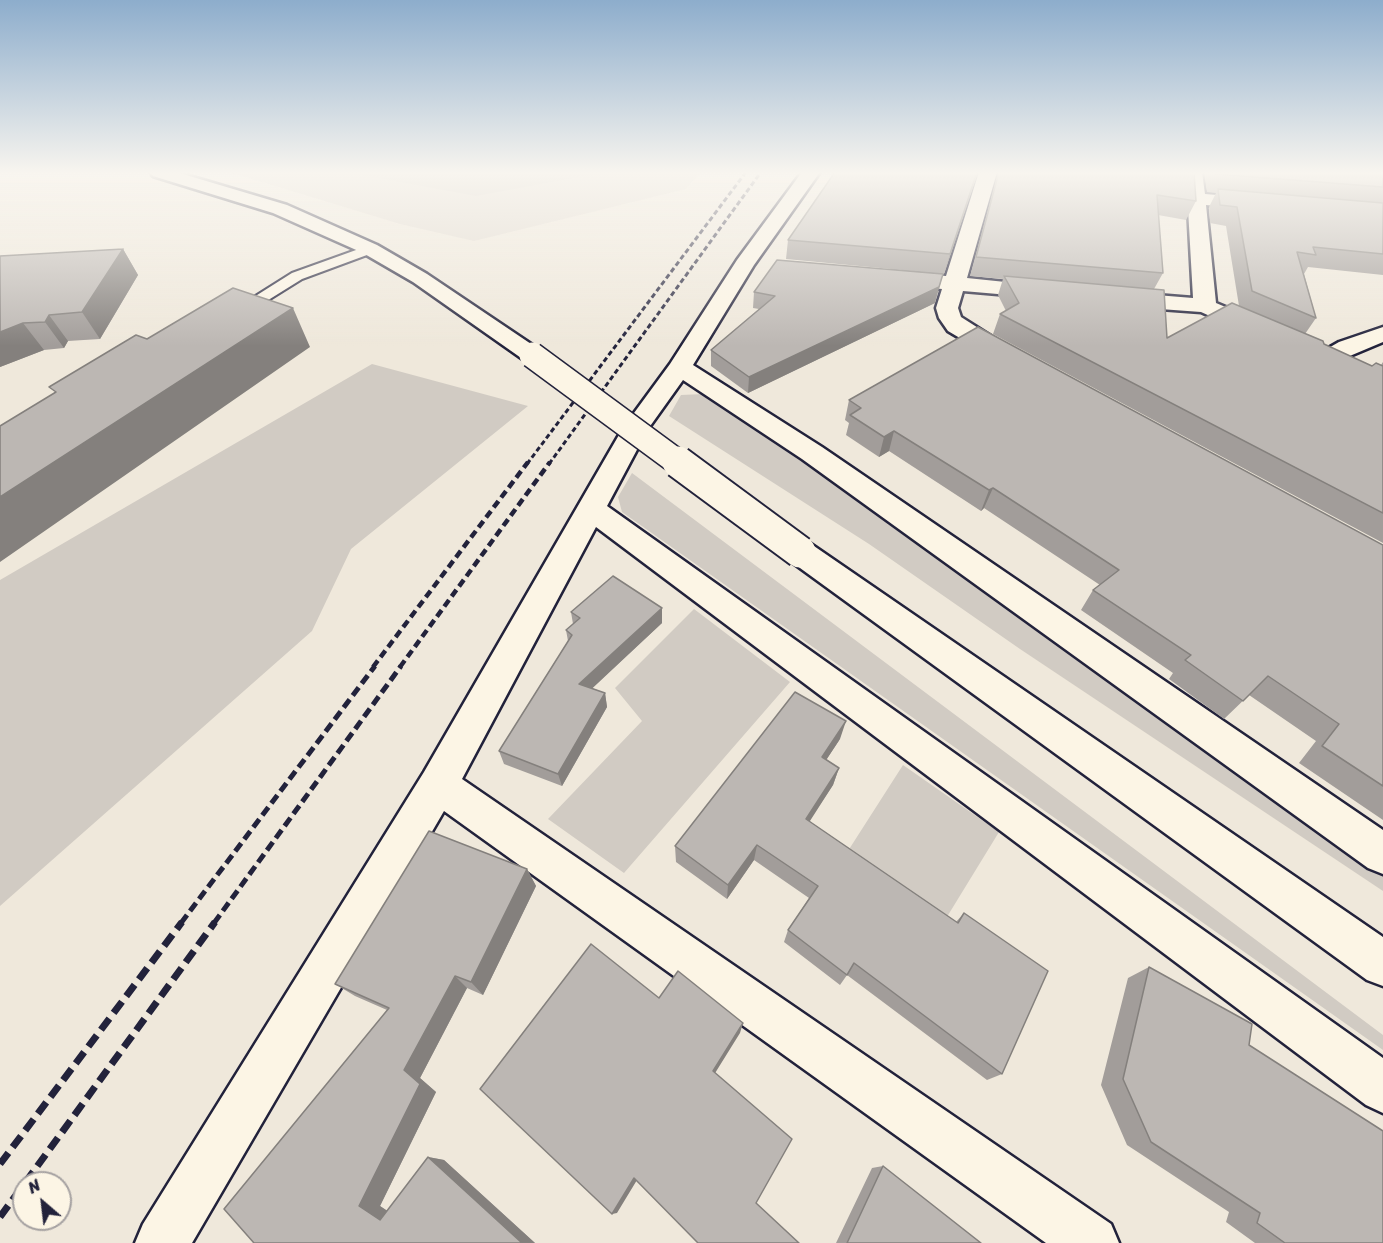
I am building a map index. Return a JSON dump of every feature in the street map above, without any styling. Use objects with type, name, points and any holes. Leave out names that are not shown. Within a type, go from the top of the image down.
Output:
[{"type":"street","points":[[326,230],[370,249],[420,278],[532,355],[800,552],[1383,964]]},
{"type":"street","points":[[162,1243],[438,785],[636,428],[754,265],[775,230]]},
{"type":"street","points":[[971,230],[947,308],[950,318],[956,326],[1025,366]]},
{"type":"street","points":[[1198,230],[1205,306]]},
{"type":"street","points":[[876,276],[1062,294]]},
{"type":"street","points":[[1098,297],[1205,306],[1282,340]]},
{"type":"street","points":[[1326,359],[1347,347],[1383,334]]},
{"type":"street","points":[[1304,350],[1354,372]]},
{"type":"street","points":[[680,367],[812,453],[1383,854]]},
{"type":"street","points":[[590,508],[1383,1088]]},
{"type":"street","points":[[438,785],[1092,1243]]},
{"type":"lane","points":[[218,324],[297,276],[370,249]]},
{"type":"shaded area","points":[[426,230],[519,230],[474,241]]},
{"type":"shaded area","points":[[372,364],[528,406],[351,549],[312,631],[0,906],[0,580]]},
{"type":"shaded area","points":[[704,394],[830,479],[1383,876],[1383,891],[1020,649],[869,544],[669,416],[681,395]]},
{"type":"shaded area","points":[[632,473],[1383,1035],[1383,1050],[622,512],[618,497]]},
{"type":"shaded area","points":[[694,609],[790,682],[624,873],[548,819],[642,721],[615,688]]},
{"type":"shaded area","points":[[903,765],[999,832],[942,925],[846,854]]},
{"type":"building","points":[[795,230],[958,230],[950,254],[788,240]]},
{"type":"building","points":[[983,230],[1160,230],[1163,273],[976,257]]},
{"type":"building","points":[[1241,230],[1383,230],[1383,254],[1313,247],[1316,255],[1297,252],[1316,318],[1252,291]]},
{"type":"building","points":[[123,249],[82,312],[49,315],[45,322],[23,323],[0,332],[0,256]]},
{"type":"building","points":[[777,260],[943,274],[939,287],[749,377],[711,350],[775,296],[754,292]]},
{"type":"building","points":[[1004,276],[1164,290],[1167,338],[1232,303],[1323,341],[1324,344],[1372,366],[1376,363],[1383,366],[1383,513],[1000,314],[1019,303]]},
{"type":"building","points":[[233,288],[293,308],[0,497],[0,426],[56,392],[49,387],[136,335],[147,339]]},
{"type":"building","points":[[978,327],[1383,545],[1383,786],[1322,746],[1339,724],[1268,676],[1243,701],[1185,660],[1191,655],[1093,590],[1119,570],[993,488],[989,490],[894,431],[884,437],[850,415],[861,408],[849,400]]},
{"type":"building","points":[[613,576],[662,608],[579,684],[605,693],[558,774],[499,751],[572,635],[566,630],[580,618],[571,612]]},
{"type":"building","points":[[795,692],[846,721],[822,757],[839,768],[806,819],[958,923],[964,913],[1048,971],[1002,1074],[854,963],[847,975],[788,930],[818,886],[757,845],[728,885],[675,846]]},
{"type":"building","points":[[429,831],[527,869],[471,982],[455,976],[404,1070],[420,1084],[359,1206],[380,1220],[428,1157],[522,1243],[254,1243],[224,1209],[389,1008],[335,984]]},
{"type":"building","points":[[591,944],[659,998],[678,971],[743,1023],[713,1071],[792,1139],[756,1203],[799,1243],[698,1243],[634,1178],[612,1214],[480,1089]]},
{"type":"building","points":[[1149,967],[1252,1024],[1249,1045],[1383,1131],[1383,1243],[1285,1243],[1257,1223],[1260,1213],[1151,1142],[1123,1079]]},
{"type":"building","points":[[883,1166],[981,1243],[847,1243]]},
{"type":"railway","points":[[527,464],[702,230]]},
{"type":"railway","points":[[549,464],[719,230]]},
{"type":"railway","points":[[373,667],[528,462]]},
{"type":"railway","points":[[400,667],[550,462]]},
{"type":"railway","points":[[181,923],[375,666]]},
{"type":"railway","points":[[214,923],[401,666]]},
{"type":"railway","points":[[0,1164],[182,922]]},
{"type":"railway","points":[[34,1171],[215,922]]},
{"type":"railway","points":[[0,1217],[12,1200]]}]
